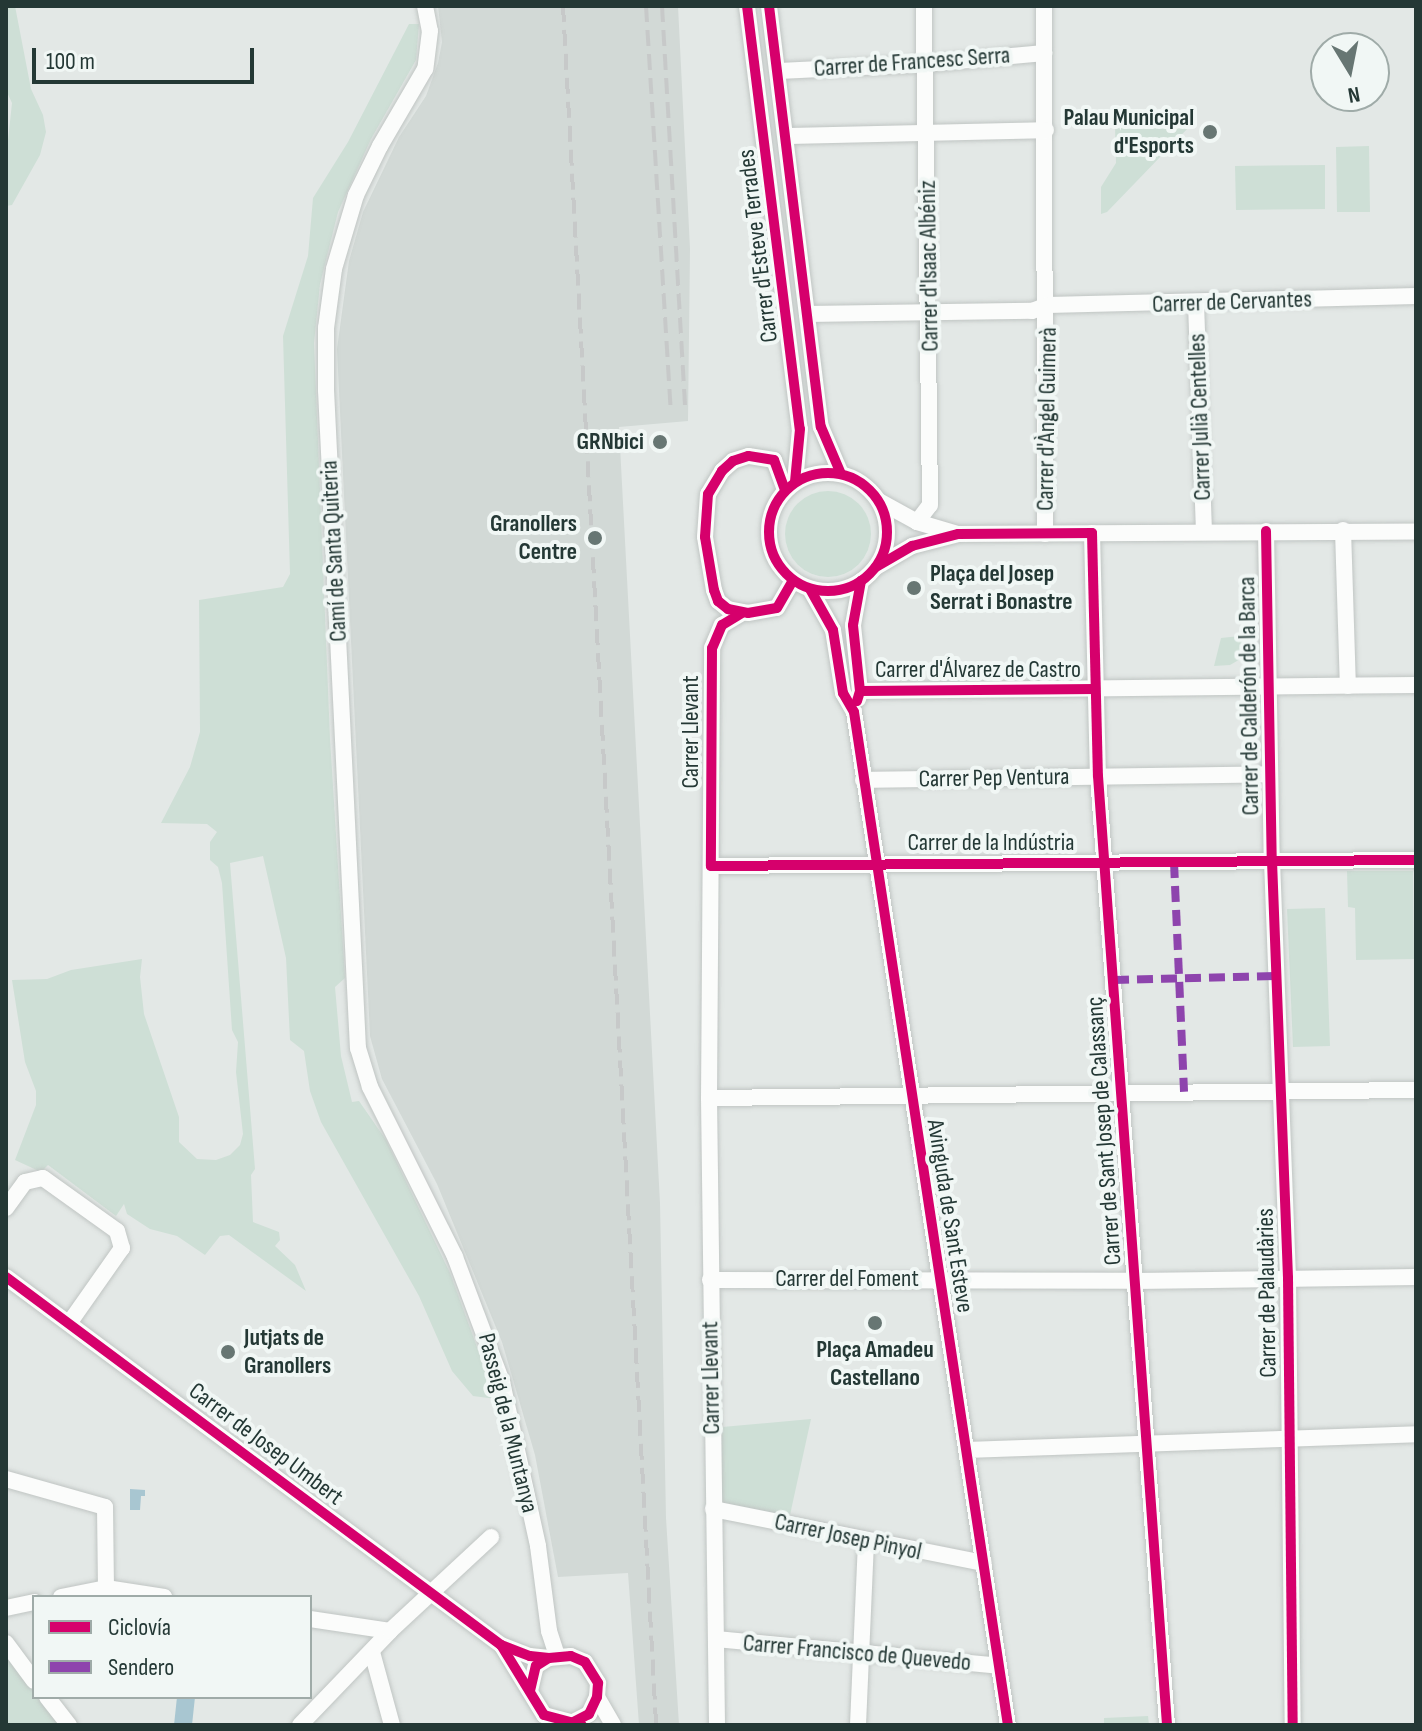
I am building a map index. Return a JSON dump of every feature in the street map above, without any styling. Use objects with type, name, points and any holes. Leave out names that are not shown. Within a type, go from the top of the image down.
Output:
[{"type":"street","name":"Camí de Santa Quiteria","points":[[384,1113],[362,1068],[358,1048],[326,344],[334,269],[356,195],[380,146],[425,69],[430,31],[425,6]]},
{"type":"street","name":"Carrer d'Esteve Terrades","points":[[747,6],[800,429],[790,486]]},
{"type":"street","name":"Carrer d'Esteve Terrades","points":[[769,6],[821,427],[841,474]]},
{"type":"street","name":"Carrer d'Isaac Albéniz","points":[[917,522],[930,505],[928,131],[924,6]]},
{"type":"street","name":"Carrer d'Àngel Guimerà","points":[[1044,6],[1048,305],[1045,534]]},
{"type":"street","name":"Carrer de Francesc Serra","points":[[779,71],[924,64],[1045,53]]},
{"type":"street","points":[[786,136],[1046,130]]},
{"type":"street","name":"Carrer de Cervantes","points":[[807,314],[1032,311],[1048,305],[1416,296]]},
{"type":"street","name":"Carrer Julià Centelles","points":[[1196,303],[1204,532]]},
{"type":"street","points":[[790,486],[774,460],[748,456],[733,461],[722,471],[708,494],[705,537],[714,590],[722,604],[742,613],[777,608],[793,580]]},
{"type":"street","points":[[958,534],[917,522],[879,501],[856,479],[841,474],[818,473],[790,486],[774,505],[769,537],[776,562],[793,580],[810,589],[828,591],[861,581],[876,567],[912,546],[958,534],[1416,532]]},
{"type":"street","points":[[876,567],[888,534],[879,501]]},
{"type":"street","points":[[1343,530],[1348,686]]},
{"type":"street","name":"Carrer de Calderón de la Barca","points":[[1266,531],[1272,861]]},
{"type":"street","name":"Carrer de Sant Josep de Calassanç","points":[[1092,533],[1098,776],[1149,1441],[1167,1725]]},
{"type":"street","name":"Avinguda de Sant Esteve","points":[[854,712],[860,691],[853,625],[861,581]]},
{"type":"street","name":"Avinguda de Sant Esteve","points":[[810,589],[833,630],[843,693],[854,712],[910,1097],[1008,1725]]},
{"type":"street","name":"Carrer Llevant","points":[[717,1725],[709,1098],[712,648],[722,625],[742,613]]},
{"type":"street","name":"Carrer d'Álvarez de Castro","points":[[860,691],[1416,685]]},
{"type":"street","name":"Carrer Pep Ventura","points":[[863,780],[1269,774]]},
{"type":"street","name":"Carrer de la Indústria","points":[[711,866],[1416,860]]},
{"type":"street","name":"Carrer de Palaudàries","points":[[1272,861],[1288,1278],[1293,1725]]},
{"type":"street","points":[[709,1098],[1416,1090]]},
{"type":"street","name":"Passeig de la Muntanya","points":[[384,1113],[455,1257],[502,1382],[538,1546],[553,1657]]},
{"type":"street","points":[[6,1208],[25,1182],[43,1178],[117,1231],[122,1248],[70,1322]]},
{"type":"street","name":"Carrer de Josep Umbert","points":[[6,1277],[501,1645]]},
{"type":"street","name":"Carrer del Foment","points":[[710,1280],[1135,1281],[1416,1277]]},
{"type":"street","points":[[967,1450],[1149,1441],[1416,1434]]},
{"type":"street","points":[[6,1479],[105,1507],[106,1588]]},
{"type":"street","name":"Carrer Josep Pinyol","points":[[713,1509],[984,1563]]},
{"type":"street","points":[[309,1721],[390,1631],[491,1537]]},
{"type":"street","points":[[858,1725],[866,1541]]},
{"type":"street","points":[[71,1595],[106,1588],[151,1595]]},
{"type":"street","points":[[6,1608],[32,1602]]},
{"type":"street","points":[[312,1619],[390,1631]]},
{"type":"street","name":"Carrer Francisco de Quevedo","points":[[716,1639],[999,1666]]},
{"type":"street","points":[[6,1643],[32,1678]]},
{"type":"street","points":[[501,1645],[530,1656],[571,1656],[593,1671],[598,1683],[597,1697],[589,1714],[568,1723],[544,1715],[501,1645]]},
{"type":"street","points":[[372,1652],[392,1725]]},
{"type":"street","points":[[530,1691],[536,1666],[553,1657]]},
{"type":"street","points":[[597,1697],[613,1725]]},
{"type":"street","points":[[49,1699],[69,1725]]},
{"type":"shaded area","points":[[6,6],[15,6],[31,89],[43,115],[46,132],[40,155],[12,205],[6,206],[6,159],[12,103],[6,90]]},
{"type":"shaded area","points":[[438,6],[678,6],[690,249],[688,421],[619,427],[660,1203],[666,1518],[679,1725],[639,1725],[628,1573],[558,1577],[535,1455],[502,1342],[437,1184],[382,1079],[370,1036],[337,349],[349,261],[363,212],[399,137],[426,96],[438,63],[442,42]]},
{"type":"shaded area","points":[[409,24],[419,24],[416,60],[371,139],[338,212],[320,284],[314,343],[330,739],[345,978],[335,987],[341,1056],[352,1102],[359,1101],[386,1140],[450,1273],[496,1399],[473,1396],[452,1371],[419,1296],[321,1122],[310,1091],[304,1051],[290,1040],[286,958],[263,856],[230,863],[255,1169],[251,1175],[253,1222],[279,1232],[280,1240],[275,1246],[295,1265],[306,1291],[229,1235],[220,1236],[205,1255],[177,1236],[150,1229],[127,1214],[124,1204],[116,1216],[48,1165],[41,1172],[15,1160],[36,1105],[36,1091],[25,1062],[12,980],[47,979],[71,970],[142,959],[140,977],[144,1014],[179,1117],[179,1142],[197,1159],[216,1160],[230,1155],[240,1145],[243,1134],[236,1072],[238,1042],[232,1030],[222,883],[218,867],[210,860],[210,842],[217,832],[207,824],[161,823],[190,767],[200,732],[199,600],[283,587],[290,574],[283,336],[308,256],[313,198],[348,142]]},
{"type":"shaded area","points":[[1191,125],[1107,212],[1101,214],[1101,187],[1116,163],[1115,126]]},
{"type":"shaded area","points":[[1369,146],[1370,212],[1337,212],[1336,147]]},
{"type":"shaded area","points":[[1325,165],[1325,209],[1236,210],[1235,166]]},
{"type":"shaded area","points":[[828,491],[845,494],[859,503],[868,517],[871,534],[868,551],[859,565],[845,574],[828,577],[811,574],[797,565],[788,551],[785,534],[788,517],[797,503],[811,494]]},
{"type":"shaded area","points":[[1240,636],[1249,642],[1244,657],[1230,665],[1214,666],[1221,638]]},
{"type":"shaded area","points":[[1347,871],[1413,871],[1414,959],[1356,960],[1355,908],[1348,907]]},
{"type":"shaded area","points":[[1325,908],[1330,1046],[1293,1047],[1287,909]]},
{"type":"shaded area","points":[[811,1419],[788,1524],[713,1509],[711,1428]]},
{"type":"shaded area","points":[[6,1643],[32,1678],[32,1699],[49,1699],[69,1725],[6,1725]]},
{"type":"shaded area","points":[[1148,1716],[1149,1725],[1104,1725],[1104,1718]]},
{"type":"water","points":[[130,1489],[145,1490],[145,1496],[141,1496],[140,1510],[130,1510]]},
{"type":"water","points":[[177,1699],[195,1699],[192,1725],[174,1725]]},
{"type":"railway","points":[[563,6],[656,1725]]},
{"type":"railway","points":[[646,6],[671,409]]},
{"type":"railway","points":[[662,6],[685,407]]},
{"type":"marked path","points":[[1174,862],[1184,1092]]},
{"type":"marked path","points":[[1113,980],[1276,976]]},
{"type":"cycle path","points":[[747,6],[800,429],[795,482]]},
{"type":"cycle path","points":[[769,6],[821,427],[841,474]]},
{"type":"cycle path","points":[[785,490],[774,460],[748,456],[733,461],[722,471],[708,494],[705,537],[714,590],[718,601],[728,609],[748,613],[777,608],[793,580]]},
{"type":"cycle path","points":[[828,473],[851,477],[870,490],[883,509],[887,532],[883,555],[870,574],[851,587],[828,591],[805,587],[786,574],[773,555],[769,532],[773,509],[786,490],[805,477],[828,473]]},
{"type":"cycle path","points":[[1266,531],[1272,861],[1288,1278],[1293,1725]]},
{"type":"cycle path","points":[[876,567],[912,546],[958,534],[1092,533],[1098,776],[1167,1725]]},
{"type":"cycle path","points":[[857,701],[860,691],[853,625],[861,581]]},
{"type":"cycle path","points":[[810,589],[833,630],[843,693],[854,712],[1008,1725]]},
{"type":"cycle path","points":[[742,613],[722,625],[712,648],[711,866],[1416,860]]},
{"type":"cycle path","points":[[860,691],[1095,689]]},
{"type":"cycle path","points":[[6,1277],[501,1645],[530,1656],[549,1658]]},
{"type":"cycle path","points":[[501,1645],[544,1715],[582,1725]]},
{"type":"cycle path","points":[[530,1691],[536,1666],[549,1658],[571,1656],[585,1662],[598,1683],[597,1697],[589,1714],[573,1722]]},
{"type":"place","name":"Palau Municipal d'Esports","points":[[1210,132]]},
{"type":"place","name":"GRNbici","points":[[660,442]]},
{"type":"place","name":"Granollers Centre","points":[[595,538]]},
{"type":"place","name":"Plaça del Josep Serrat i Bonastre","points":[[914,588]]},
{"type":"place","name":"Plaça Amadeu Castellano","points":[[875,1323]]},
{"type":"place","name":"Jutjats de Granollers","points":[[228,1352]]}]
